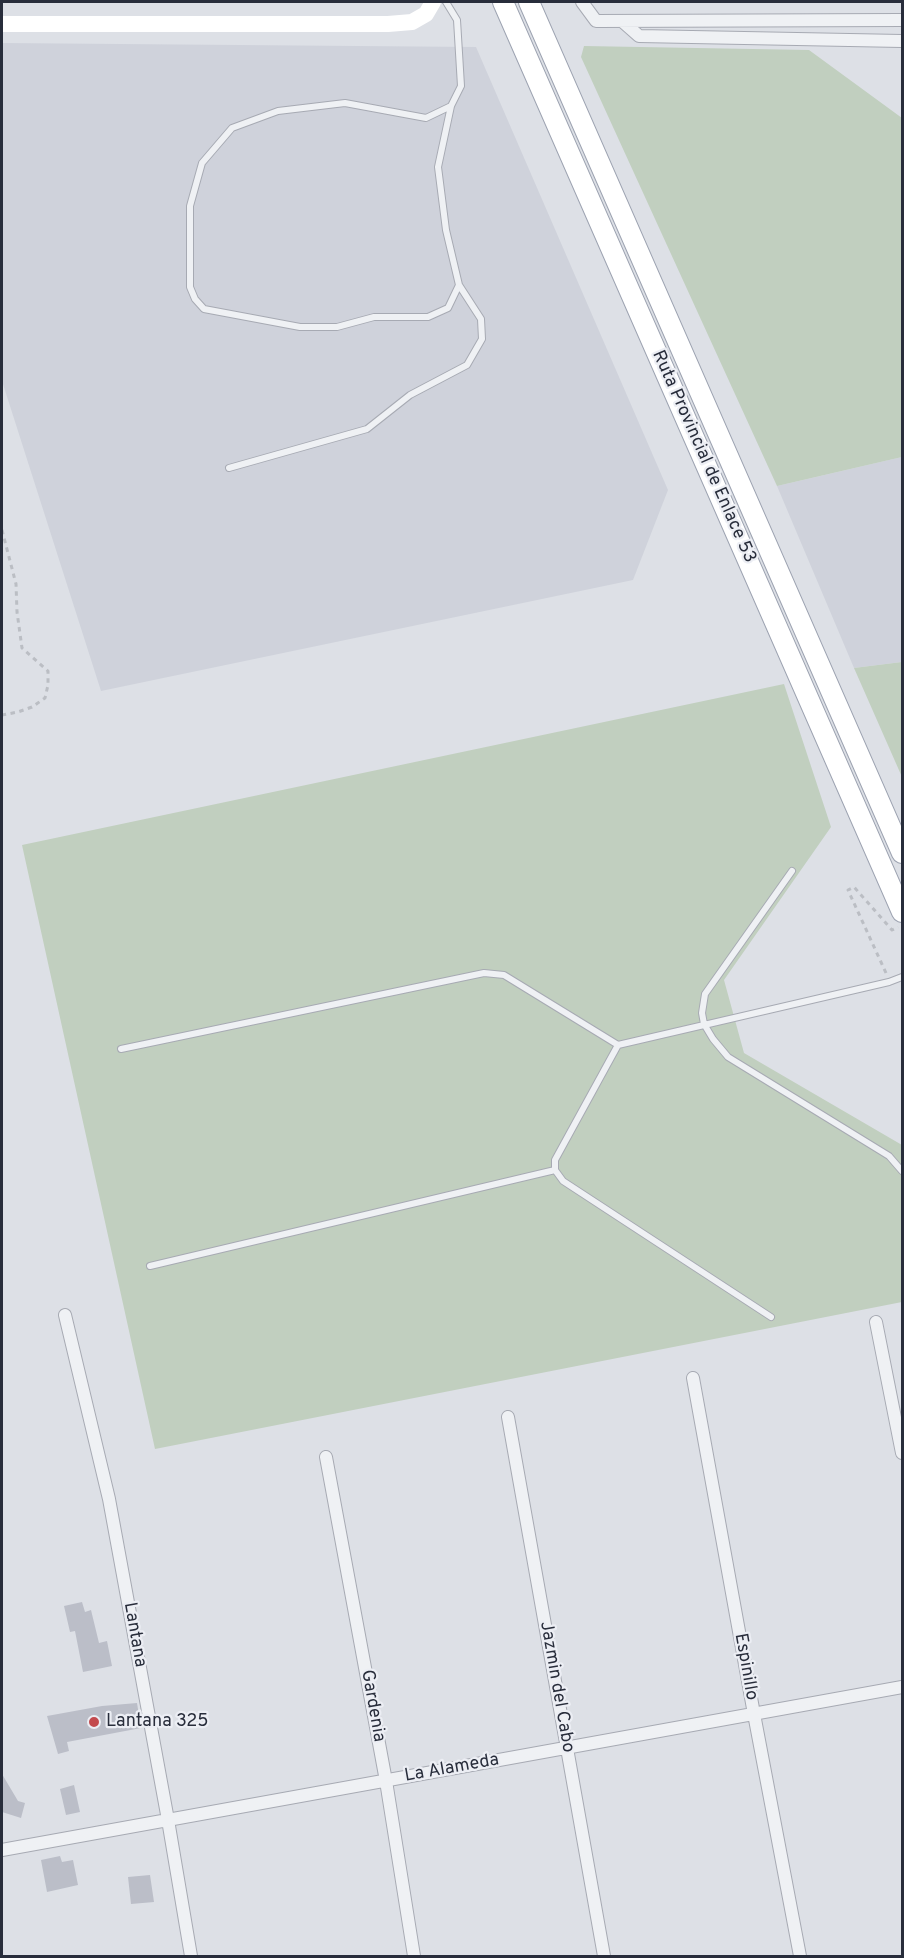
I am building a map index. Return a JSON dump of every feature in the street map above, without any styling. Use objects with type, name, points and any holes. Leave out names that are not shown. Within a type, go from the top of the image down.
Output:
[{"type":"main road","name":"Ruta Provincial de Enlace 53","points":[[503,2],[903,912]]},
{"type":"main road","name":"Ruta Provincial de Enlace 53","points":[[529,2],[903,853]]},
{"type":"street","points":[[2,24],[388,24],[412,22],[426,14],[433,2]]},
{"type":"street","points":[[582,2],[596,21],[903,20]]},
{"type":"street","points":[[622,21],[639,36],[903,41]]},
{"type":"street","name":"Lantana","points":[[65,1315],[109,1499],[191,1956]]},
{"type":"street","points":[[876,1322],[903,1453]]},
{"type":"street","name":"Espinillo","points":[[693,1378],[800,1956]]},
{"type":"street","name":"Jazmin del Cabo","points":[[508,1417],[604,1956]]},
{"type":"street","name":"Gardenia","points":[[326,1457],[386,1781],[414,1956]]},
{"type":"street","name":"La Alameda","points":[[2,1850],[903,1687]]},
{"type":"lane","points":[[229,468],[366,429],[410,395],[466,365],[482,339],[481,320],[459,285],[446,230],[438,167],[451,106],[461,86],[457,20],[446,2]]},
{"type":"lane","points":[[451,106],[426,118],[345,103],[278,111],[231,128],[202,163],[190,206],[190,287],[195,299],[204,309],[300,327],[337,327],[374,317],[428,317],[448,308],[459,285]]},
{"type":"lane","points":[[792,871],[705,994],[702,1013],[704,1024],[728,1057],[889,1156],[903,1171]]},
{"type":"lane","points":[[121,1049],[484,973],[504,975],[618,1045],[903,977]]},
{"type":"lane","points":[[618,1045],[555,1161],[555,1170],[563,1181],[771,1317]]},
{"type":"lane","points":[[150,1266],[555,1170]]},
{"type":"path","points":[[2,530],[16,584],[22,648],[48,671],[48,685],[45,698],[32,707],[2,715]]},
{"type":"path","points":[[889,982],[848,890],[854,887],[892,930],[903,925]]},
{"type":"shaded area","points":[[2,43],[476,47],[668,490],[633,580],[101,691],[2,381]]},
{"type":"shaded area","points":[[902,457],[902,662],[854,668],[777,486]]},
{"type":"green space","points":[[584,46],[809,50],[902,118],[902,457],[777,486],[581,57]]},
{"type":"green space","points":[[902,662],[902,777],[854,668]]},
{"type":"green space","points":[[784,684],[831,827],[724,980],[744,1053],[902,1145],[902,1302],[155,1449],[22,845]]},
{"type":"building","points":[[82,1602],[85,1612],[91,1610],[99,1643],[107,1641],[112,1666],[83,1672],[75,1631],[70,1632],[64,1606]]},
{"type":"building","name":"Lantana 325","points":[[137,1703],[141,1728],[67,1742],[69,1751],[58,1754],[47,1716],[102,1706]]},
{"type":"building","points":[[2,1774],[18,1801],[25,1803],[21,1818],[2,1812]]},
{"type":"building","points":[[74,1785],[80,1812],[66,1815],[60,1789]]},
{"type":"building","points":[[60,1856],[62,1862],[73,1860],[78,1885],[47,1892],[41,1860]]},
{"type":"building","points":[[150,1875],[154,1902],[131,1904],[128,1877]]},
{"type":"place","name":"Lantana 325","points":[[94,1722]]}]
